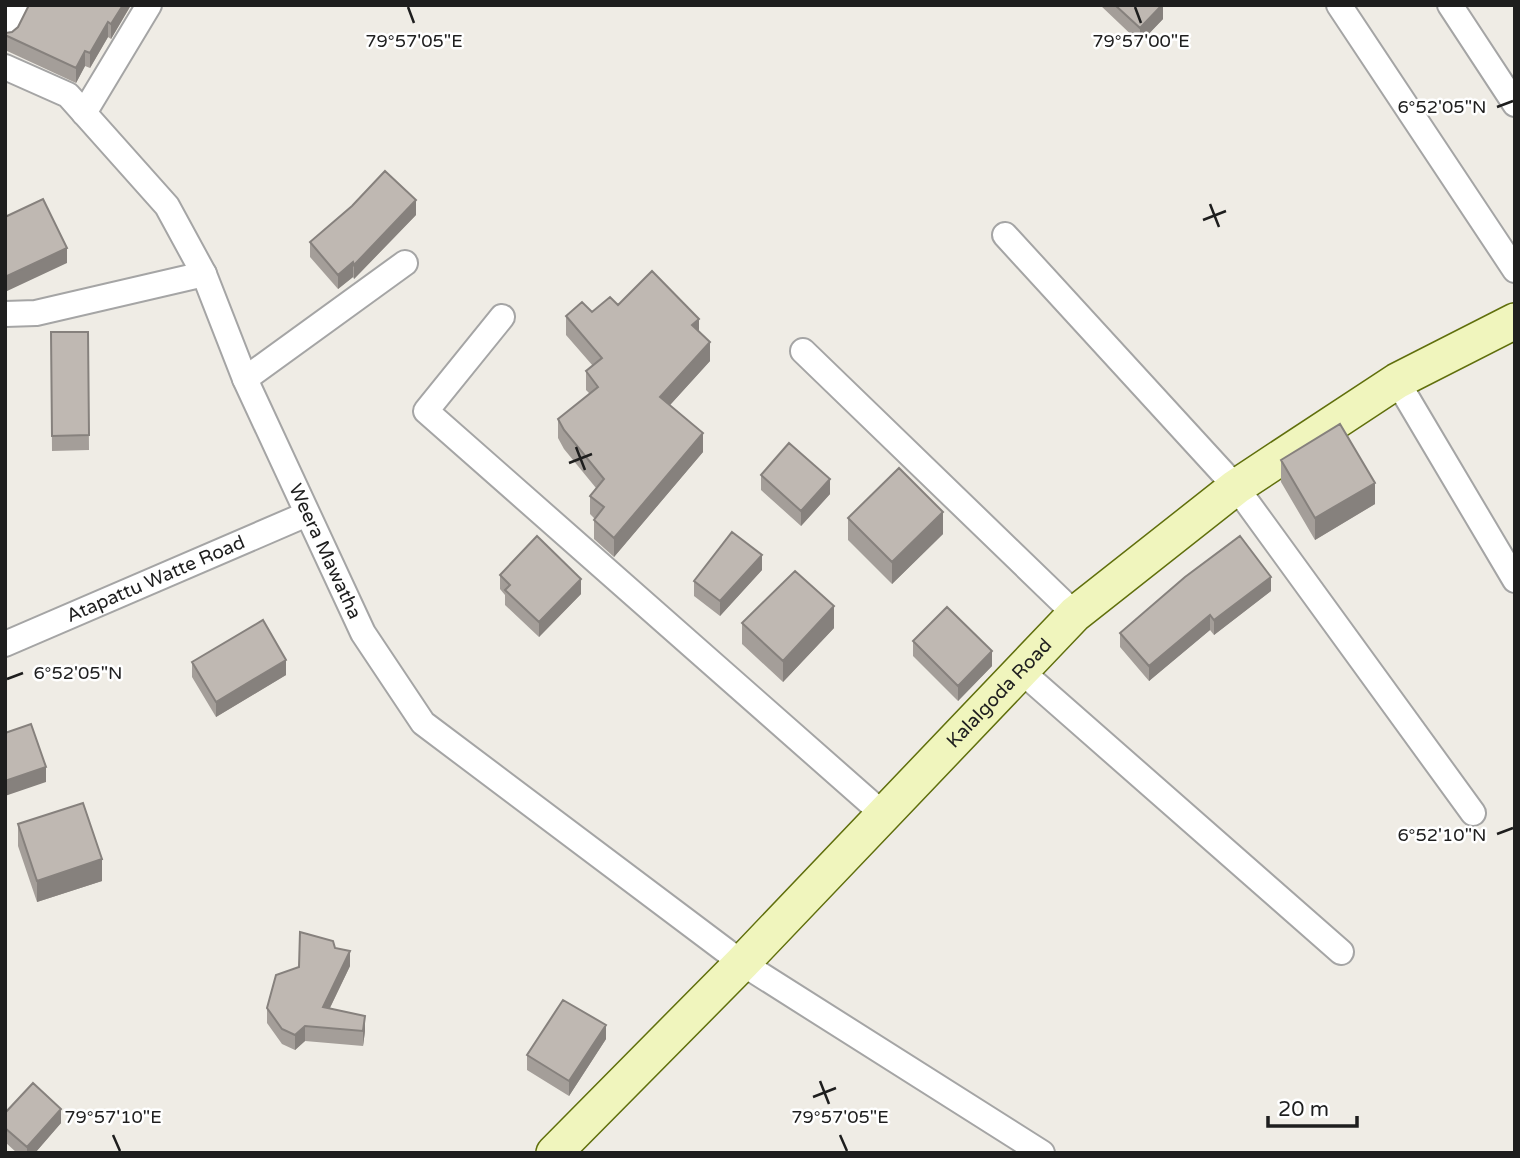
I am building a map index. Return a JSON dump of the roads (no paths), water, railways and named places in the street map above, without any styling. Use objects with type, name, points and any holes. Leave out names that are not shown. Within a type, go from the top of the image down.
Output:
[{"type":"street","points":[[5,34],[21,5]]},
{"type":"street","points":[[84,113],[149,5]]},
{"type":"street","points":[[1339,5],[1515,270]]},
{"type":"street","points":[[1450,5],[1515,104]]},
{"type":"street","name":"Weera Mawatha","points":[[5,66],[68,95],[167,206],[204,274],[245,379],[363,633],[423,723],[743,963],[1042,1153]]},
{"type":"street","points":[[1005,235],[1236,487],[1473,814]]},
{"type":"street","points":[[245,379],[405,263]]},
{"type":"street","points":[[5,314],[36,313],[204,274]]},
{"type":"street","points":[[502,317],[426,411],[883,814]]},
{"type":"street","name":"Kalalgoda Road","points":[[554,1153],[743,963],[1074,614],[1236,487],[1396,381],[1515,321]]},
{"type":"street","points":[[803,351],[1074,614]]},
{"type":"street","points":[[1396,381],[1515,580]]},
{"type":"street","name":"Atapattu Watte Road","points":[[5,644],[307,514]]},
{"type":"street","points":[[1020,670],[1341,952]]}]
